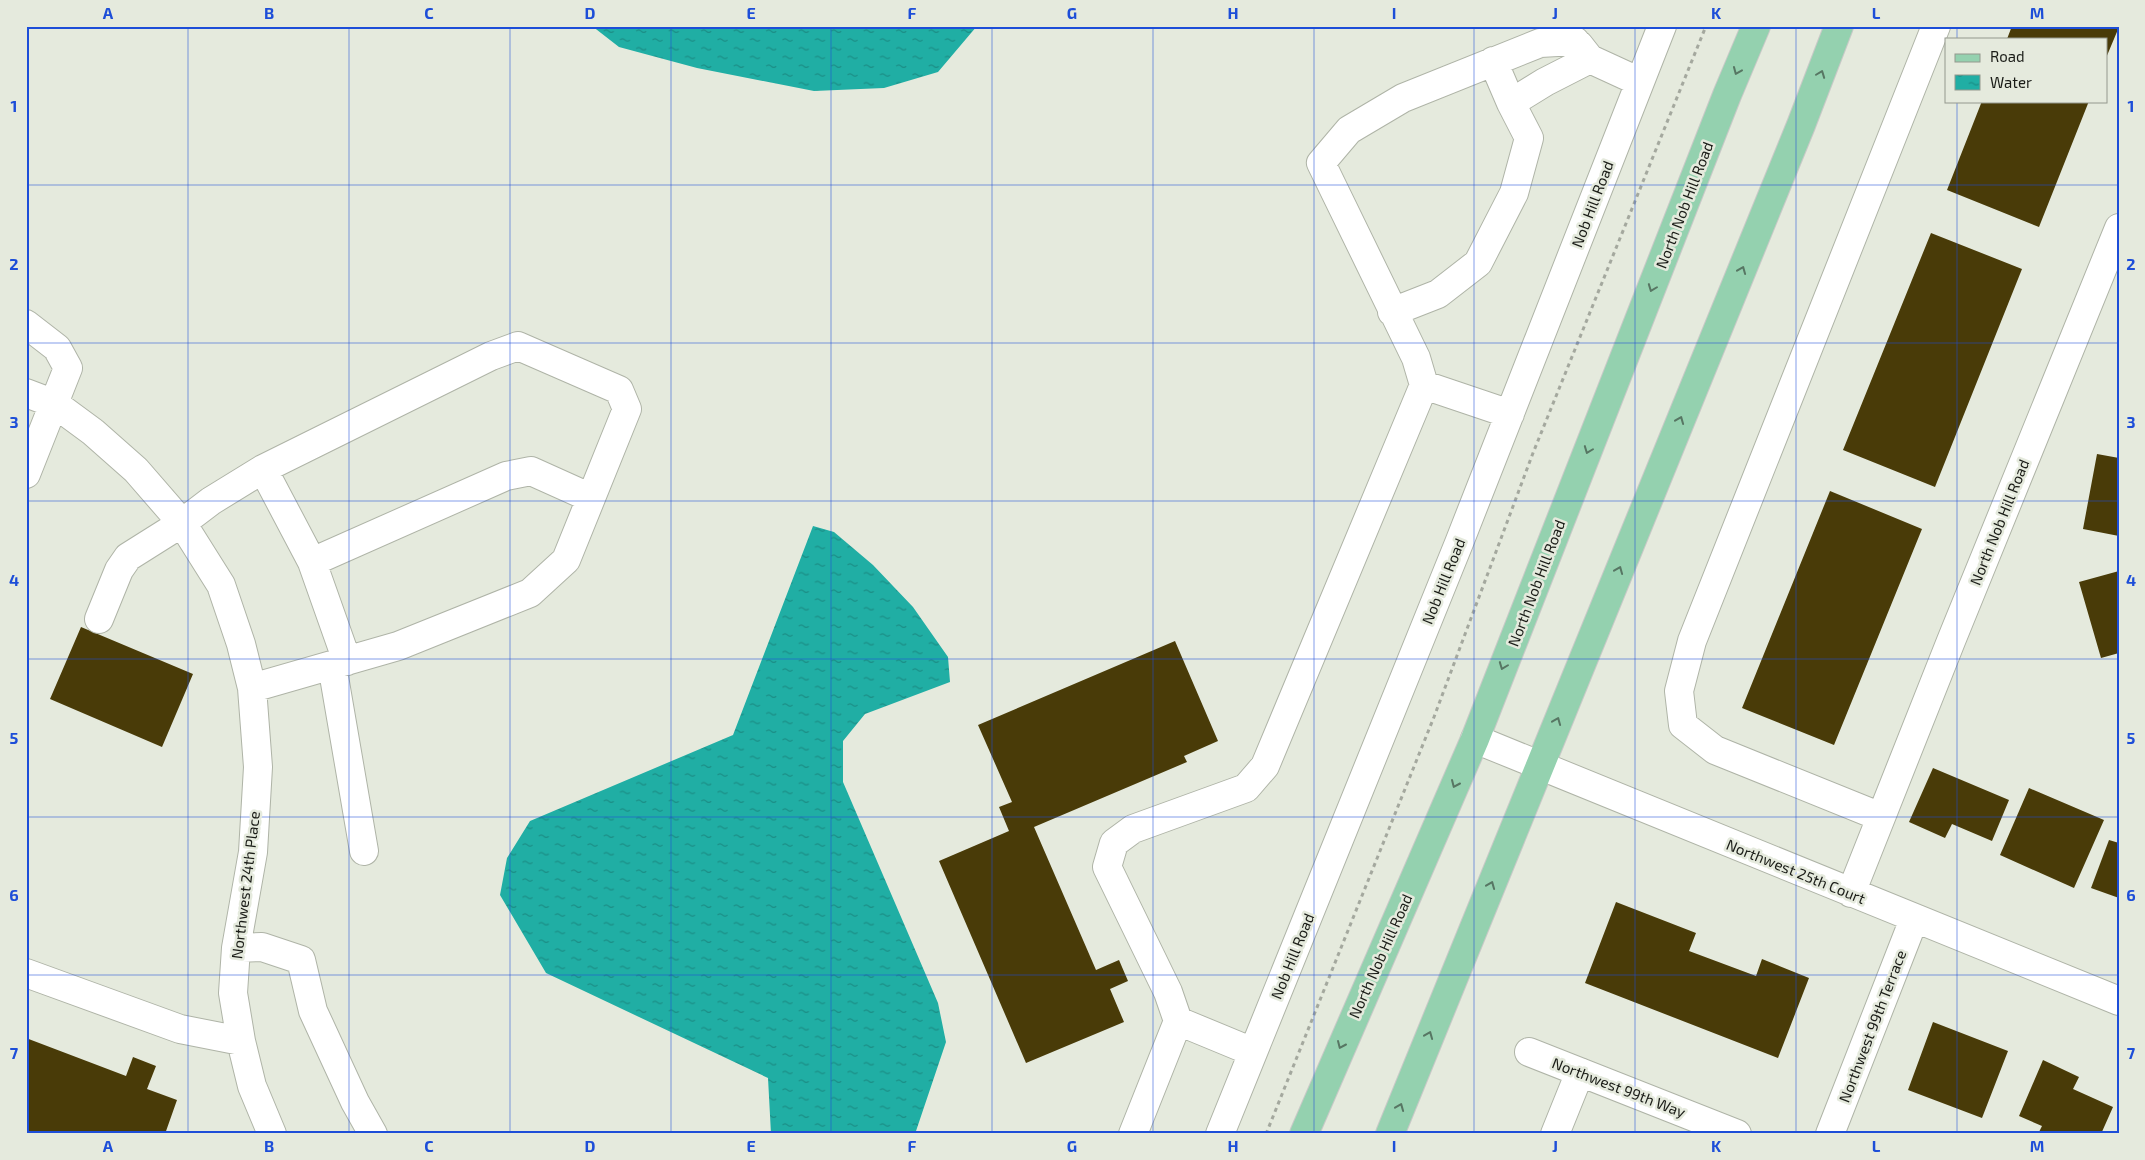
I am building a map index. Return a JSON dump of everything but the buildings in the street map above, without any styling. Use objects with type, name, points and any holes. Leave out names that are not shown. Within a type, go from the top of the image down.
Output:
[{"type":"main road","name":"North Nob Hill Road","points":[[1304,1134],[1475,739],[1756,26]]},
{"type":"main road","points":[[1390,1134],[1801,125],[1839,26]]},
{"type":"street","points":[[1881,817],[1715,750],[1683,725],[1679,691],[1692,641],[1936,26]]},
{"type":"street","name":"Nob Hill Road","points":[[1220,1134],[1510,414],[1640,82],[1657,31]]},
{"type":"street","points":[[1133,1134],[1178,1021],[1168,992],[1107,867],[1114,843],[1133,829],[1246,788],[1264,766],[1424,385],[1416,358],[1321,163],[1349,130],[1403,98],[1540,43],[1580,42],[1640,82]]},
{"type":"street","points":[[1511,102],[1545,82],[1580,42]]},
{"type":"street","points":[[1392,312],[1438,294],[1478,263],[1514,193],[1529,138],[1493,61]]},
{"type":"street","name":"North Nob Hill Road","points":[[1851,893],[2119,228]]},
{"type":"street","points":[[26,324],[57,348],[68,368],[26,474]]},
{"type":"street","points":[[99,619],[119,570],[128,557],[182,523],[211,501],[264,469],[491,356],[518,346],[619,390],[627,409],[566,560],[530,593],[398,646],[252,688]]},
{"type":"street","points":[[1424,385],[1510,414]]},
{"type":"street","name":"Northwest 24th Place","points":[[26,392],[54,404],[93,432],[136,470],[182,523],[221,585],[241,644],[252,688],[258,767],[253,852],[236,948],[233,993],[241,1041],[252,1086],[272,1134]]},
{"type":"street","points":[[264,469],[312,562],[340,663],[364,851]]},
{"type":"street","points":[[312,562],[506,476],[531,471],[591,498]]},
{"type":"street","name":"Northwest 25th Court","points":[[1475,739],[2119,1001]]},
{"type":"street","name":"Northwest 99th Terrace","points":[[1830,1134],[1914,919]]},
{"type":"street","points":[[236,948],[262,947],[301,960],[313,1011],[355,1102],[373,1134]]},
{"type":"street","points":[[26,973],[180,1029],[241,1041]]},
{"type":"street","points":[[1178,1021],[1253,1052]]},
{"type":"street","name":"Northwest 99th Way","points":[[1529,1052],[1737,1134]]},
{"type":"street","name":"Northwest 99th Way","points":[[1555,1134],[1580,1072]]},
{"type":"path","points":[[1266,1134],[1434,717],[1533,453],[1706,26]]},
{"type":"water","points":[[592,26],[977,26],[938,72],[884,88],[814,91],[697,68],[619,47]]},
{"type":"water","points":[[813,526],[834,532],[873,565],[913,607],[948,657],[950,682],[865,714],[843,741],[843,782],[938,1003],[946,1042],[915,1134],[771,1134],[768,1078],[546,973],[500,895],[507,858],[530,821],[733,735]]}]
